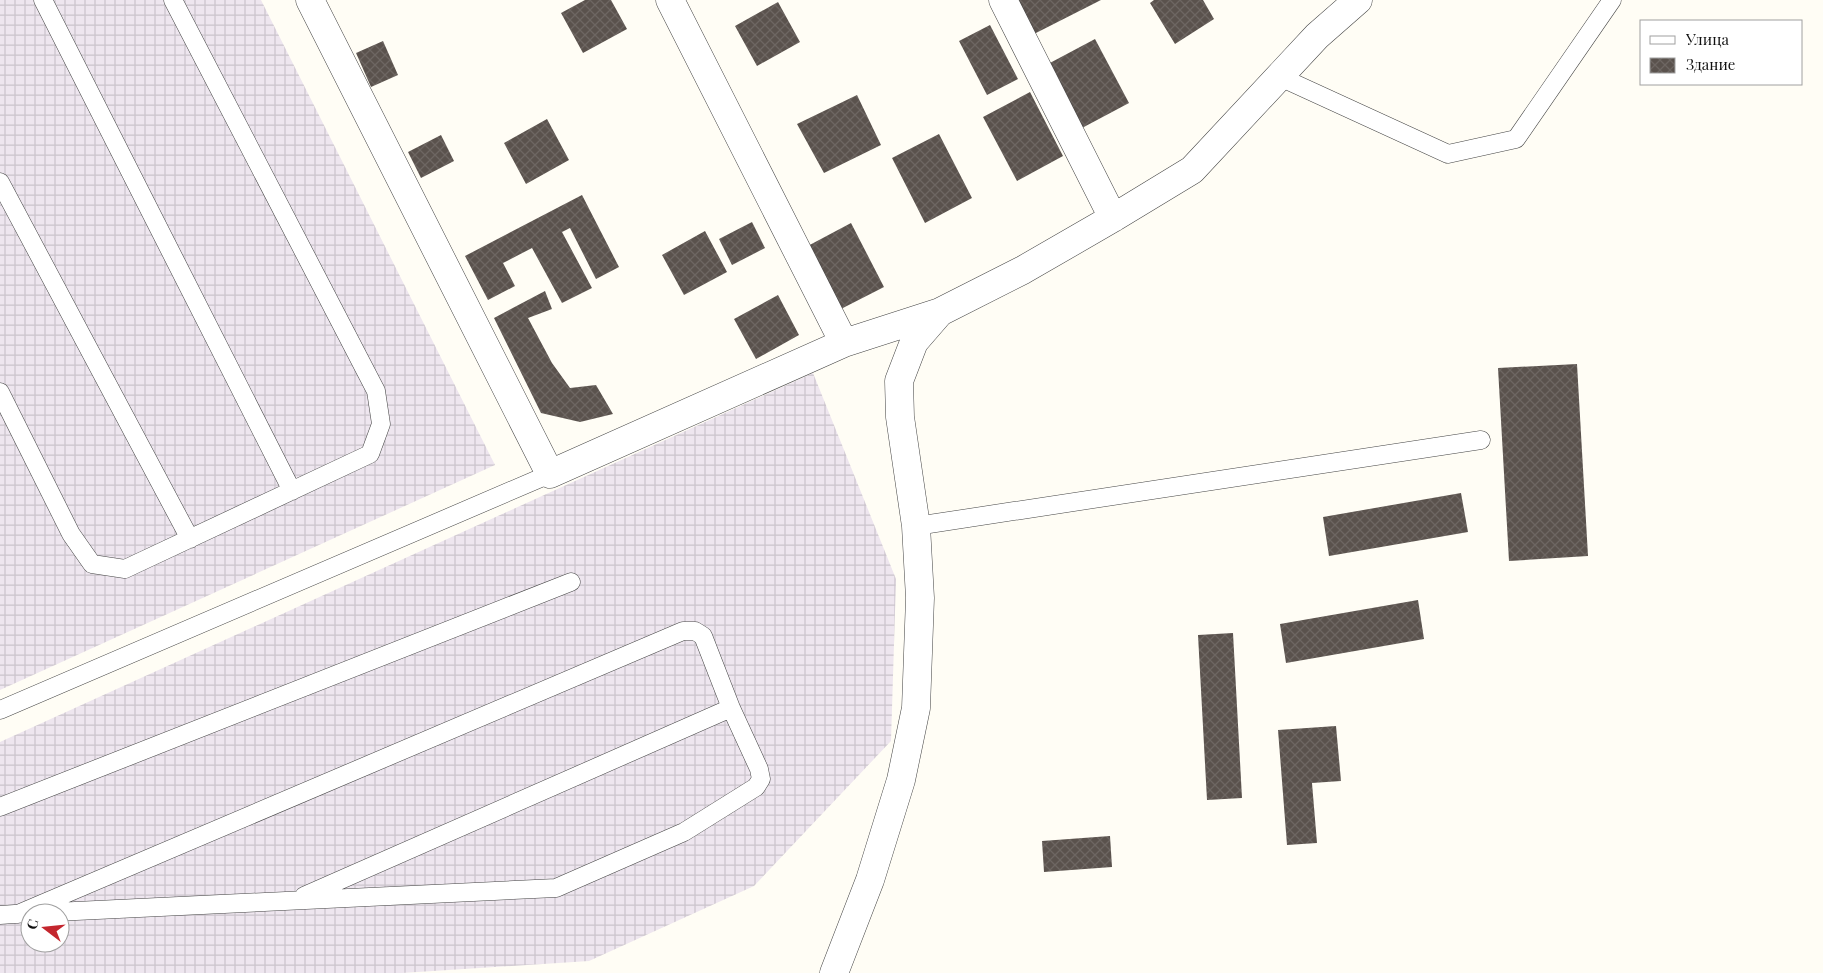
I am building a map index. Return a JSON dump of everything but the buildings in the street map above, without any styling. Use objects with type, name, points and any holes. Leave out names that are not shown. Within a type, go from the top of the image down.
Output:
[{"type":"street","points":[[310,0],[550,474],[844,343],[940,312],[1023,270],[1114,218],[1192,170],[1348,3]]},
{"type":"street","points":[[670,0],[844,343]]},
{"type":"street","points":[[1003,0],[1114,218]]},
{"type":"street","points":[[834,973],[872,871],[901,780],[916,708],[920,598],[916,526],[900,417],[899,381],[914,342],[940,312]]},
{"type":"lane","points":[[43,0],[292,491]]},
{"type":"lane","points":[[0,392],[71,534],[92,564],[125,570],[370,454],[381,424],[376,391],[173,0]]},
{"type":"lane","points":[[1280,77],[1448,154],[1516,139],[1612,0]]},
{"type":"lane","points":[[0,182],[190,539]]},
{"type":"lane","points":[[916,526],[1481,440]]},
{"type":"lane","points":[[0,710],[550,474]]},
{"type":"lane","points":[[0,807],[571,582]]},
{"type":"lane","points":[[50,903],[683,631],[695,631],[703,636],[731,708],[759,769],[760,779],[756,787],[676,836],[556,888],[70,911]]},
{"type":"lane","points":[[294,901],[731,708]]},
{"type":"lane","points":[[0,915],[20,914]]},
{"type":"shaded area","points":[[0,0],[261,0],[495,465],[0,690]]},
{"type":"shaded area","points":[[813,373],[896,579],[891,741],[754,886],[589,961],[402,973],[0,973],[0,742]]}]
